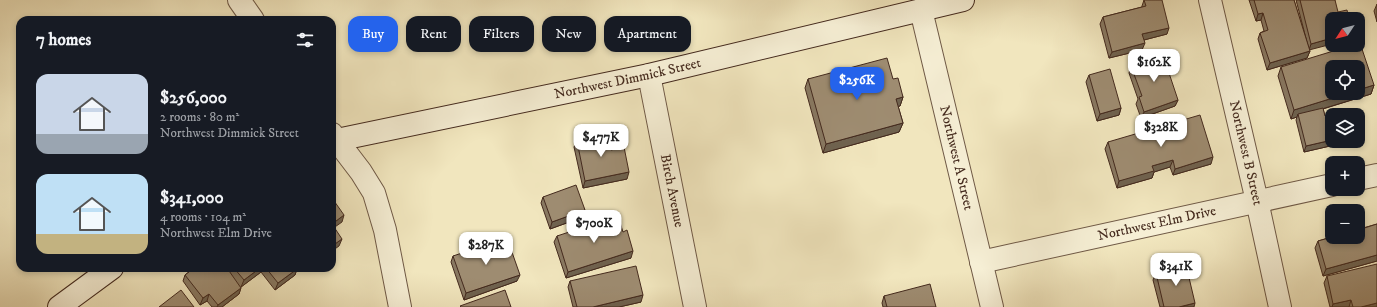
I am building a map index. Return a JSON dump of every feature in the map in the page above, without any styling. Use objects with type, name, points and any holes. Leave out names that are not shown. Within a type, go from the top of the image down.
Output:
[{"type":"street","points":[[239,0],[250,16]]},
{"type":"street","name":"Northwest Dimmick Street","points":[[336,139],[648,75],[963,0]]},
{"type":"street","name":"Northwest B Street","points":[[1210,0],[1280,307]]},
{"type":"street","name":"Northwest A Street","points":[[921,10],[992,307]]},
{"type":"street","name":"Birch Avenue","points":[[648,75],[695,307]]},
{"type":"street","points":[[336,141],[361,172],[374,194],[385,230],[400,307]]},
{"type":"street","points":[[1365,178],[1377,175]]},
{"type":"street","name":"Northwest Elm Drive","points":[[981,262],[1325,186]]},
{"type":"street","points":[[66,305],[107,272]]},
{"type":"building","points":[[1144,0],[1162,0],[1169,28],[1142,34],[1145,43],[1112,52],[1103,17],[1146,6]]},
{"type":"building","points":[[1254,0],[1294,0],[1310,51],[1270,63],[1260,33],[1268,30],[1263,13],[1258,14]]},
{"type":"building","points":[[1300,0],[1335,0],[1338,12],[1325,12],[1325,40],[1311,44]]},
{"type":"building","points":[[1330,52],[1363,52],[1374,85],[1365,88],[1365,60],[1325,60],[1325,100],[1326,100],[1294,110],[1281,67]]},
{"type":"building","points":[[1163,55],[1178,100],[1144,112],[1139,97],[1142,96],[1131,66]]},
{"type":"building","points":[[887,58],[893,79],[898,78],[903,97],[896,99],[903,123],[826,144],[808,79]]},
{"type":"building","points":[[1110,69],[1121,108],[1100,114],[1089,75]]},
{"type":"building","points":[[1323,108],[1325,116],[1325,142],[1306,146],[1298,114]]},
{"type":"building","points":[[1200,115],[1213,157],[1175,169],[1173,160],[1152,166],[1154,171],[1119,181],[1108,142]]},
{"type":"building","points":[[608,134],[611,150],[624,147],[629,172],[585,181],[577,141]]},
{"type":"building","points":[[576,185],[585,210],[552,222],[543,197]]},
{"type":"building","points":[[336,204],[344,215],[336,221]]},
{"type":"building","points":[[618,216],[623,232],[627,230],[633,251],[568,272],[557,236]]},
{"type":"building","points":[[1377,224],[1377,255],[1326,269],[1318,241],[1325,239],[1325,244],[1365,244],[1365,228]]},
{"type":"building","points":[[336,230],[342,239],[336,243]]},
{"type":"building","points":[[507,238],[520,275],[466,293],[453,256]]},
{"type":"building","points":[[1377,264],[1377,303],[1361,307],[1353,307],[1351,300],[1333,304],[1327,276]]},
{"type":"building","points":[[1186,265],[1195,303],[1179,307],[1164,307],[1156,273]]},
{"type":"building","points":[[636,266],[643,295],[593,307],[577,307],[570,281]]},
{"type":"building","points":[[189,272],[230,272],[241,288],[218,305],[209,294],[203,298],[185,275]]},
{"type":"building","points":[[237,272],[255,272],[244,280]]},
{"type":"building","points":[[269,272],[293,272],[278,283]]},
{"type":"building","points":[[930,284],[936,307],[887,307],[884,296]]},
{"type":"building","points":[[181,290],[194,307],[159,307]]},
{"type":"building","points":[[505,290],[511,307],[460,306]]}]
